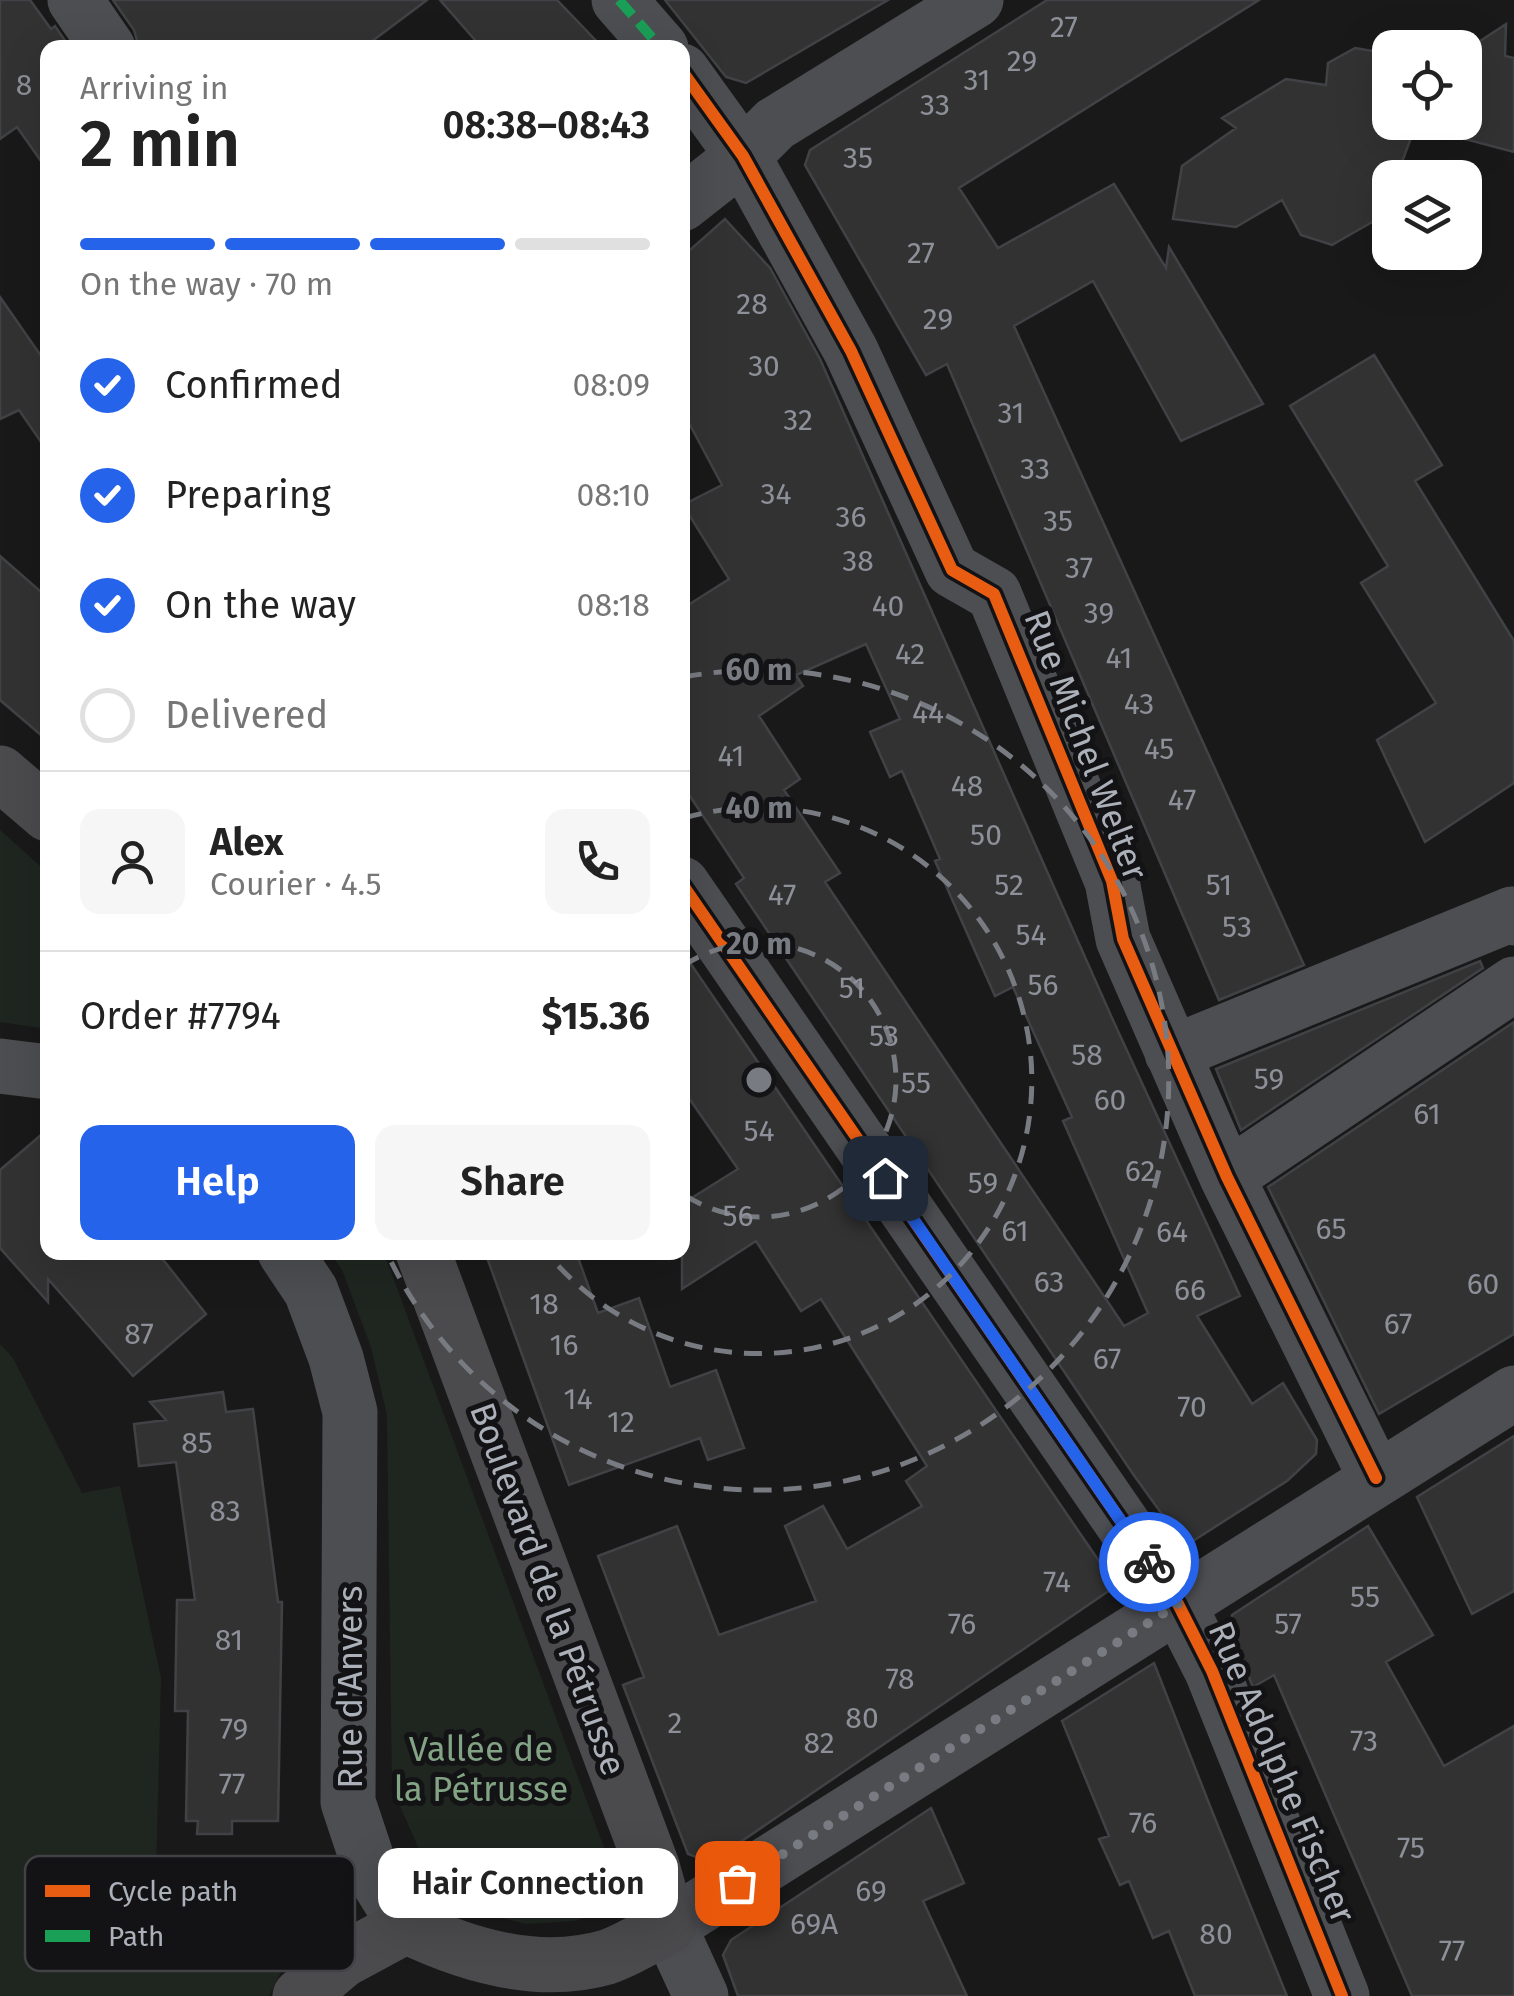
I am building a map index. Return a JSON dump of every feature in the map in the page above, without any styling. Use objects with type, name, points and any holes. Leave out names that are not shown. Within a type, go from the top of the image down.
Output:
[{"type":"main road","points":[[0,774],[40,807]]},
{"type":"main road","name":"Boulevard de la Pétrusse","points":[[427,1260],[652,1866],[670,1926]]},
{"type":"main road","points":[[355,1954],[406,1926],[479,1955],[532,1965],[563,1964],[608,1957],[670,1926]]},
{"type":"main road","points":[[300,1996],[328,1971]]},
{"type":"street","points":[[75,0],[102,40]]},
{"type":"street","points":[[618,0],[654,40]]},
{"type":"street","points":[[690,198],[743,156],[775,124],[976,0]]},
{"type":"street","name":"Rue Michel Welter","points":[[690,82],[743,156],[851,351],[952,570],[994,594],[1112,881],[1122,940],[1227,1177],[1376,1478]]},
{"type":"street","name":"Rue Adolphe Fischer","points":[[690,896],[1178,1604],[1212,1671],[1342,1996]]},
{"type":"street","points":[[1172,1054],[1512,914],[1514,918]]},
{"type":"street","points":[[1227,1177],[1514,984]]},
{"type":"street","points":[[0,1066],[40,1071]]},
{"type":"street","name":"Rue d'Anvers","points":[[290,1260],[311,1291],[336,1358],[350,1412],[348,1802],[370,1868],[406,1926]]},
{"type":"street","points":[[701,1996],[670,1926],[1514,1392]]},
{"type":"green space","points":[[0,830],[40,866],[40,1028],[0,1022]]},
{"type":"green space","name":"Vallée de la Pétrusse","points":[[335,1260],[387,1260],[616,1880],[604,1910],[575,1921],[526,1924],[485,1914],[446,1887],[419,1849],[392,1788],[387,1415],[371,1347]]},
{"type":"green space","points":[[0,1344],[13,1358],[82,1493],[120,1486],[161,1678],[156,1856],[25,1856],[25,1971],[281,1971],[269,1996],[0,1996]]},
{"type":"building","points":[[0,0],[30,0],[51,29],[55,26],[65,40],[40,40],[40,160],[17,127],[0,139]]},
{"type":"building","points":[[113,0],[427,0],[374,40],[137,40]]},
{"type":"building","points":[[440,0],[557,0],[595,40],[475,40]]},
{"type":"building","points":[[665,0],[888,0],[746,83],[726,77]]},
{"type":"building","points":[[1047,0],[1259,0],[959,188],[998,248],[1114,184],[1166,268],[1169,247],[1263,404],[1181,441],[1093,281],[1014,326],[1304,965],[1219,1000],[947,364],[926,375],[805,165],[810,150]]},
{"type":"building","points":[[1506,24],[1505,56],[1514,58],[1514,152],[1469,140],[1482,140],[1482,40]]},
{"type":"building","points":[[1355,48],[1372,51],[1372,140],[1410,140],[1403,160],[1372,160],[1372,222],[1332,245],[1301,235],[1282,200],[1236,227],[1173,219],[1182,166],[1236,128],[1222,118],[1286,79],[1326,85],[1328,63]]},
{"type":"building","points":[[725,219],[770,268],[820,359],[1112,1018],[1240,1296],[1197,1316],[1252,1404],[1283,1383],[1317,1440],[1316,1454],[1287,1481],[1185,1546],[736,884],[744,878],[690,796],[690,604],[729,579],[690,516],[690,501],[722,485],[690,425],[690,250]],"holes":[[[866,644],[900,719],[870,732],[890,777],[902,771],[940,859],[935,861],[995,996],[1013,987],[1072,1117],[1063,1121],[1148,1313],[1124,1326],[825,882],[840,873],[784,790],[800,779],[759,716],[803,686],[796,675]]]},
{"type":"building","points":[[0,297],[40,354],[40,440],[19,410],[0,419]]},
{"type":"building","points":[[1374,355],[1442,465],[1415,481],[1514,641],[1514,783],[1425,842],[1377,740],[1436,703],[1361,583],[1388,566],[1290,406]]},
{"type":"building","points":[[0,556],[40,591],[40,734],[0,700]]},
{"type":"building","points":[[1480,961],[1483,968],[1241,1130],[1216,1069]]},
{"type":"building","points":[[690,963],[1116,1586],[711,1862],[688,1854],[623,1685],[644,1677],[598,1556],[677,1526],[719,1635],[816,1601],[785,1526],[823,1506],[847,1549],[922,1506],[906,1481],[927,1466],[821,1299],[801,1311],[756,1241],[682,1289],[682,1260],[690,1260],[690,1199],[738,1169],[690,1100]]},
{"type":"building","points":[[1514,1022],[1514,1334],[1379,1414],[1268,1187]]},
{"type":"building","points":[[40,1136],[40,1260],[163,1260],[206,1314],[133,1376],[48,1279],[48,1302],[0,1248],[0,1170]]},
{"type":"building","points":[[488,1260],[579,1260],[598,1313],[639,1298],[670,1387],[716,1370],[744,1448],[708,1460],[700,1438],[569,1485]]},
{"type":"building","points":[[223,1392],[226,1412],[253,1409],[278,1602],[282,1602],[278,1821],[232,1821],[232,1834],[197,1834],[198,1821],[186,1821],[188,1711],[175,1711],[177,1600],[195,1600],[176,1462],[139,1466],[134,1424],[166,1420],[150,1402]]},
{"type":"building","points":[[1514,1436],[1514,1591],[1472,1614],[1417,1497]]},
{"type":"building","points":[[1368,1526],[1433,1635],[1386,1662],[1444,1766],[1514,1726],[1514,1996],[1412,1996],[1274,1675],[1253,1687],[1231,1634],[1232,1615]]},
{"type":"building","points":[[1154,1663],[1287,1996],[1195,1996],[1169,1931],[1153,1938],[1129,1881],[1120,1885],[1099,1839],[1109,1836],[1062,1721]]},
{"type":"building","points":[[931,1808],[964,1883],[923,1901],[967,1996],[738,1996],[723,1955],[731,1940]]},
{"type":"marked path","points":[[619,0],[654,40]]},
{"type":"cycle path","points":[[690,82],[743,156],[851,351],[952,570],[994,594],[1112,881],[1123,939],[1227,1177],[1376,1478]]},
{"type":"cycle path","points":[[690,896],[1178,1604],[1212,1671],[1342,1996]]},
{"type":"way so far","points":[[737,1883],[1178,1604],[1149,1562]]},
{"type":"place","name":"Hair Connection","points":[[737,1883]]},
{"type":"route","points":[[885,1178],[1149,1562]]}]
